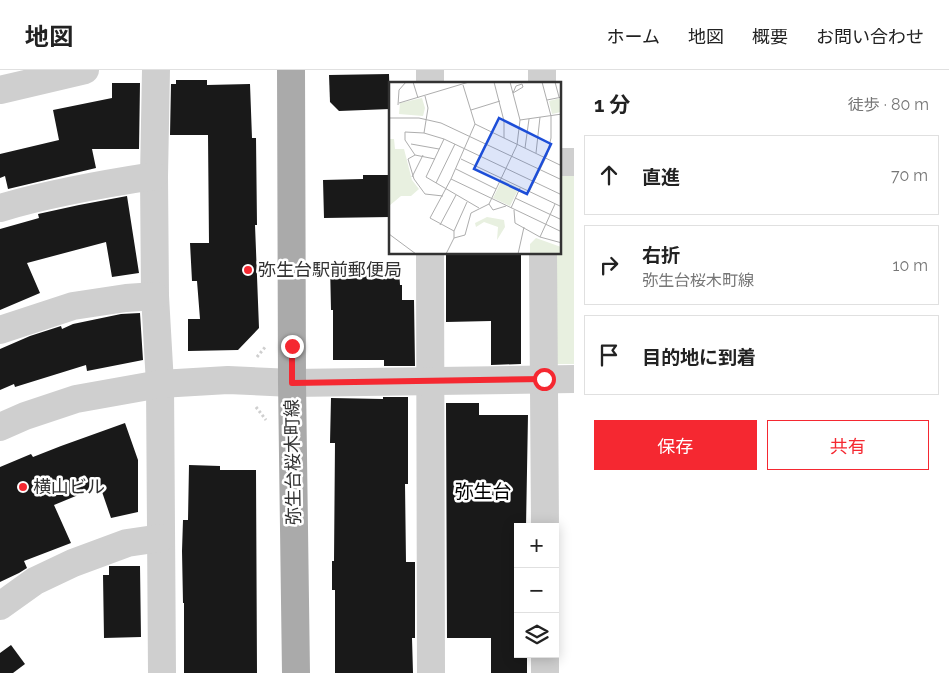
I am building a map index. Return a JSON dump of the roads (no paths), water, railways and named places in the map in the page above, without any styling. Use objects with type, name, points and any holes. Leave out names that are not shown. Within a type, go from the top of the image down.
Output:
[{"type":"main road","name":"弥生台桜木町線","points":[[290,70],[296,673]]},
{"type":"street","points":[[0,90],[85,70]]},
{"type":"street","points":[[156,70],[154,176],[155,296],[160,384],[162,673]]},
{"type":"street","points":[[0,208],[96,185],[154,176]]},
{"type":"street","points":[[430,255],[431,673]]},
{"type":"street","points":[[544,255],[545,523]]},
{"type":"street","points":[[0,330],[73,306],[126,298],[155,296]]},
{"type":"street","points":[[0,427],[25,416],[76,399],[160,384],[228,380],[292,383],[574,379]]},
{"type":"street","points":[[0,606],[35,581],[73,563],[127,543],[161,538]]},
{"type":"street","points":[[545,658],[545,673]]},
{"type":"place","name":"弥生台駅前郵便局","points":[[248,270]]},
{"type":"place","name":"横山ビル","points":[[23,487]]},
{"type":"district","name":"弥生台","points":[[483,491]]}]
